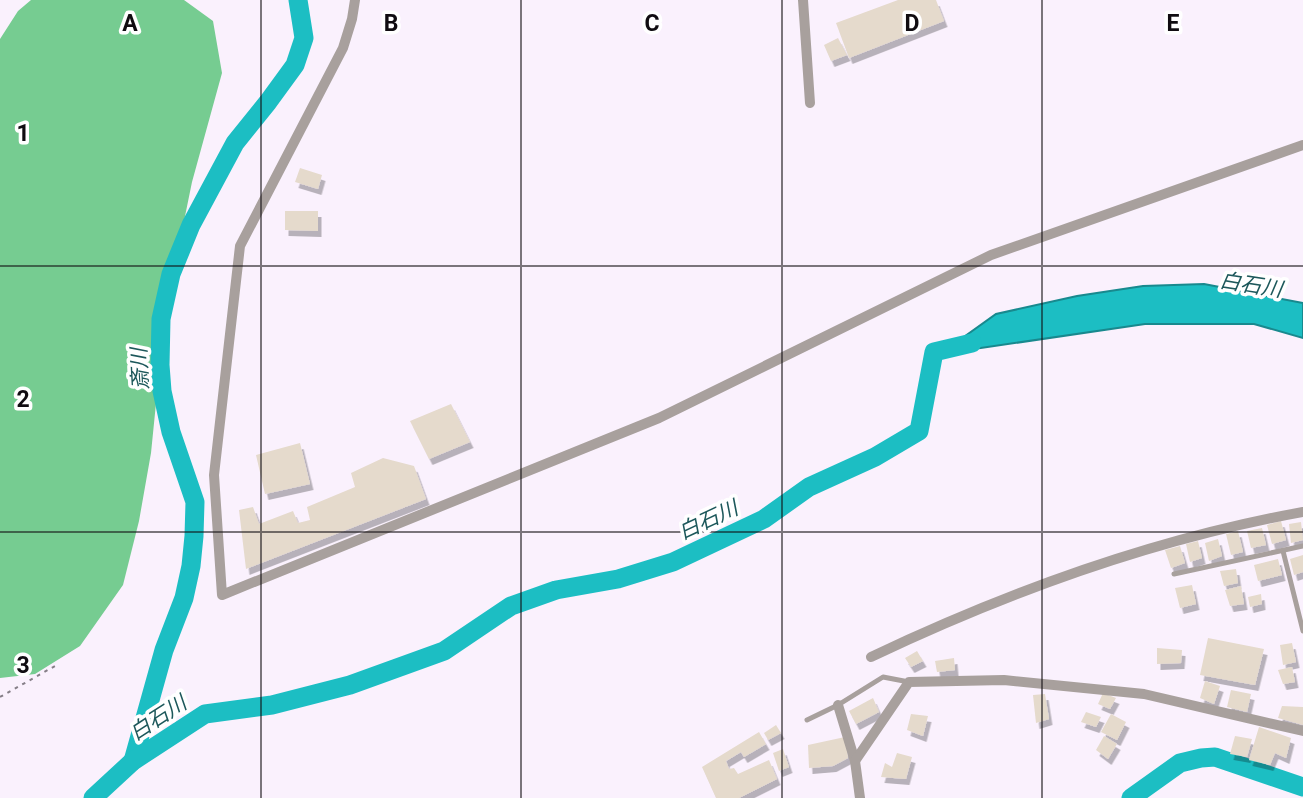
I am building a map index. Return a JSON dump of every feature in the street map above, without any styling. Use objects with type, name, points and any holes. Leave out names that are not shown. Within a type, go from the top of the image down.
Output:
[{"type":"street","points":[[355,0],[343,48],[240,246],[214,475],[222,595],[659,418],[991,256],[1303,145]]},
{"type":"street","points":[[803,0],[810,103]]},
{"type":"street","points":[[871,657],[926,631],[1089,568],[1202,535],[1303,512]]},
{"type":"street","points":[[855,761],[909,682],[1004,680],[1144,694],[1303,731]]},
{"type":"street","points":[[838,705],[855,761],[860,798]]},
{"type":"lane","points":[[1174,574],[1303,546]]},
{"type":"lane","points":[[1283,551],[1303,631]]},
{"type":"lane","points":[[807,720],[838,705],[883,677],[909,682]]},
{"type":"path","points":[[0,697],[55,666]]},
{"type":"green space","points":[[31,0],[184,0],[213,21],[222,73],[192,182],[165,314],[151,453],[139,521],[123,585],[80,646],[35,674],[0,678],[0,39],[18,11]]},
{"type":"water","points":[[1204,284],[1303,303],[1303,338],[1254,324],[1145,324],[940,354],[996,314],[1077,296],[1143,286]]},
{"type":"building","points":[[898,0],[936,0],[944,21],[849,58],[836,23]]},
{"type":"building","points":[[838,38],[847,55],[831,61],[824,45]]},
{"type":"building","points":[[300,168],[322,175],[318,189],[295,182]]},
{"type":"building","points":[[285,211],[318,211],[318,231],[285,230]]},
{"type":"building","points":[[451,404],[470,442],[429,459],[410,421]]},
{"type":"building","points":[[300,443],[310,484],[265,494],[256,455]]},
{"type":"building","points":[[383,458],[414,466],[426,499],[246,569],[239,510],[253,507],[259,524],[293,511],[298,523],[310,520],[307,507],[355,487],[351,473]]},
{"type":"building","points":[[1281,521],[1286,540],[1272,544],[1267,525]]},
{"type":"building","points":[[1301,522],[1303,540],[1291,543],[1289,524]]},
{"type":"building","points":[[1262,528],[1266,545],[1251,548],[1247,531]]},
{"type":"building","points":[[1238,531],[1243,552],[1231,555],[1226,534]]},
{"type":"building","points":[[1218,539],[1222,556],[1209,561],[1205,543]]},
{"type":"building","points":[[1198,541],[1202,558],[1190,562],[1186,544]]},
{"type":"building","points":[[1180,546],[1185,563],[1171,568],[1165,550]]},
{"type":"building","points":[[1303,555],[1303,572],[1294,575],[1290,559]]},
{"type":"building","points":[[1278,559],[1282,575],[1258,581],[1254,565]]},
{"type":"building","points":[[1236,569],[1238,583],[1224,586],[1220,571]]},
{"type":"building","points":[[1192,585],[1196,604],[1180,608],[1175,588]]},
{"type":"building","points":[[1241,586],[1244,604],[1230,606],[1225,590]]},
{"type":"building","points":[[1261,594],[1262,604],[1250,607],[1248,597]]},
{"type":"building","points":[[1208,638],[1264,649],[1255,685],[1200,675]]},
{"type":"building","points":[[1292,643],[1296,662],[1283,665],[1280,645]]},
{"type":"building","points":[[1157,648],[1182,650],[1181,663],[1157,664]]},
{"type":"building","points":[[917,651],[923,661],[911,667],[905,658]]},
{"type":"building","points":[[954,658],[955,670],[937,672],[935,661]]},
{"type":"building","points":[[1292,667],[1295,682],[1283,684],[1278,670]]},
{"type":"building","points":[[1205,681],[1220,686],[1214,704],[1200,698]]},
{"type":"building","points":[[1231,690],[1251,694],[1247,712],[1227,707]]},
{"type":"building","points":[[1103,693],[1116,698],[1110,709],[1098,704]]},
{"type":"building","points":[[1045,694],[1049,719],[1036,723],[1033,695]]},
{"type":"building","points":[[873,698],[879,712],[856,724],[849,711]]},
{"type":"building","points":[[1282,706],[1303,707],[1303,725],[1278,718]]},
{"type":"building","points":[[1086,712],[1101,717],[1096,727],[1081,722]]},
{"type":"building","points":[[911,714],[928,716],[923,736],[907,730]]},
{"type":"building","points":[[1111,714],[1126,722],[1117,740],[1101,732]]},
{"type":"building","points":[[776,725],[781,733],[768,740],[764,733]]},
{"type":"building","points":[[1259,727],[1291,738],[1286,758],[1275,753],[1270,765],[1249,760]]},
{"type":"building","points":[[759,732],[766,744],[744,757],[741,752],[726,761],[729,769],[734,768],[738,774],[769,760],[777,779],[739,798],[716,798],[702,767]]},
{"type":"building","points":[[1104,736],[1117,744],[1108,759],[1096,750]]},
{"type":"building","points":[[1235,736],[1252,739],[1247,757],[1230,754]]},
{"type":"building","points":[[845,737],[848,758],[833,766],[809,768],[808,745]]},
{"type":"building","points":[[783,749],[789,767],[779,771],[773,753]]},
{"type":"building","points":[[897,753],[912,757],[906,779],[881,777],[885,763],[892,767]]},
{"type":"waterway","name":"斎川","points":[[133,761],[164,650],[184,598],[194,536],[195,502],[171,432],[162,391],[161,319],[171,274],[191,225],[235,143],[295,65],[304,38],[298,0]]},
{"type":"waterway","name":"白石川","points":[[93,798],[133,761],[205,714],[272,705],[350,685],[444,651],[511,606],[556,590],[618,579],[673,562],[764,519],[809,487],[875,457],[919,431],[934,352],[972,343]]},
{"type":"waterway","points":[[1131,798],[1180,763],[1215,757],[1303,787]]}]
